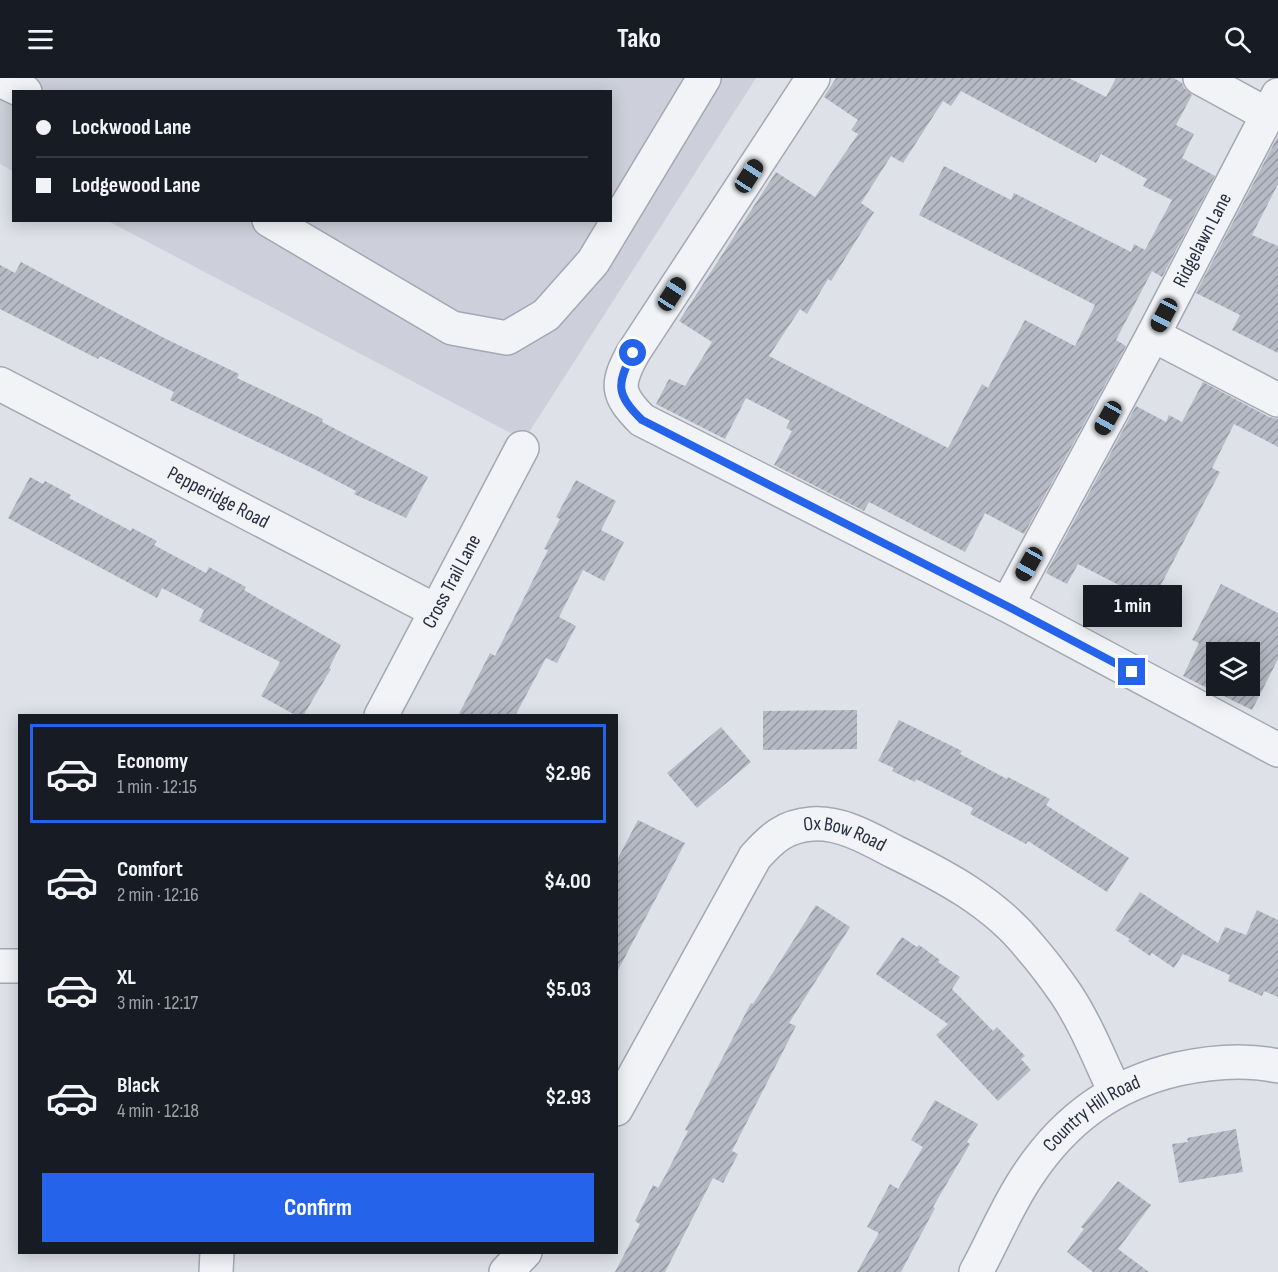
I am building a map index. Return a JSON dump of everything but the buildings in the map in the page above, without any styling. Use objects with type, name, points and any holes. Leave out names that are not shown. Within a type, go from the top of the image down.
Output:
[{"type":"street","points":[[813,78],[633,353],[623,371],[620,390],[627,406],[642,420],[1007,606],[1278,750]]},
{"type":"street","points":[[1200,78],[1273,105]]},
{"type":"street","points":[[0,80],[21,90]]},
{"type":"street","points":[[272,222],[452,328],[507,338],[546,315],[592,262],[695,81]]},
{"type":"street","name":"Ridgelawn Lane","points":[[1007,606],[1153,335],[1273,105]]},
{"type":"street","points":[[1153,335],[1278,400]]},
{"type":"street","name":"Pepperidge Road","points":[[0,384],[436,611]]},
{"type":"street","name":"Cross Trail Lane","points":[[382,714],[522,448]]},
{"type":"street","name":"Ox Bow Road","points":[[618,1105],[755,857],[771,838],[790,828],[812,824],[836,825],[870,839],[947,878],[991,908],[1029,945],[1067,995],[1115,1092]]},
{"type":"street","points":[[0,966],[18,966]]},
{"type":"street","name":"Country Hill Road","points":[[976,1272],[1028,1175],[1057,1138],[1082,1113],[1115,1092],[1150,1076],[1188,1067],[1228,1062],[1278,1066]]},
{"type":"street","points":[[216,1272],[217,1254]]},
{"type":"street","points":[[506,1272],[523,1254]]},
{"type":"shaded area","points":[[0,78],[756,78],[524,440],[110,222],[612,222],[612,90],[12,90],[12,170],[0,164]]},
{"type":"route","points":[[633,353],[623,371],[620,390],[627,406],[642,420],[1132,672]]}]
